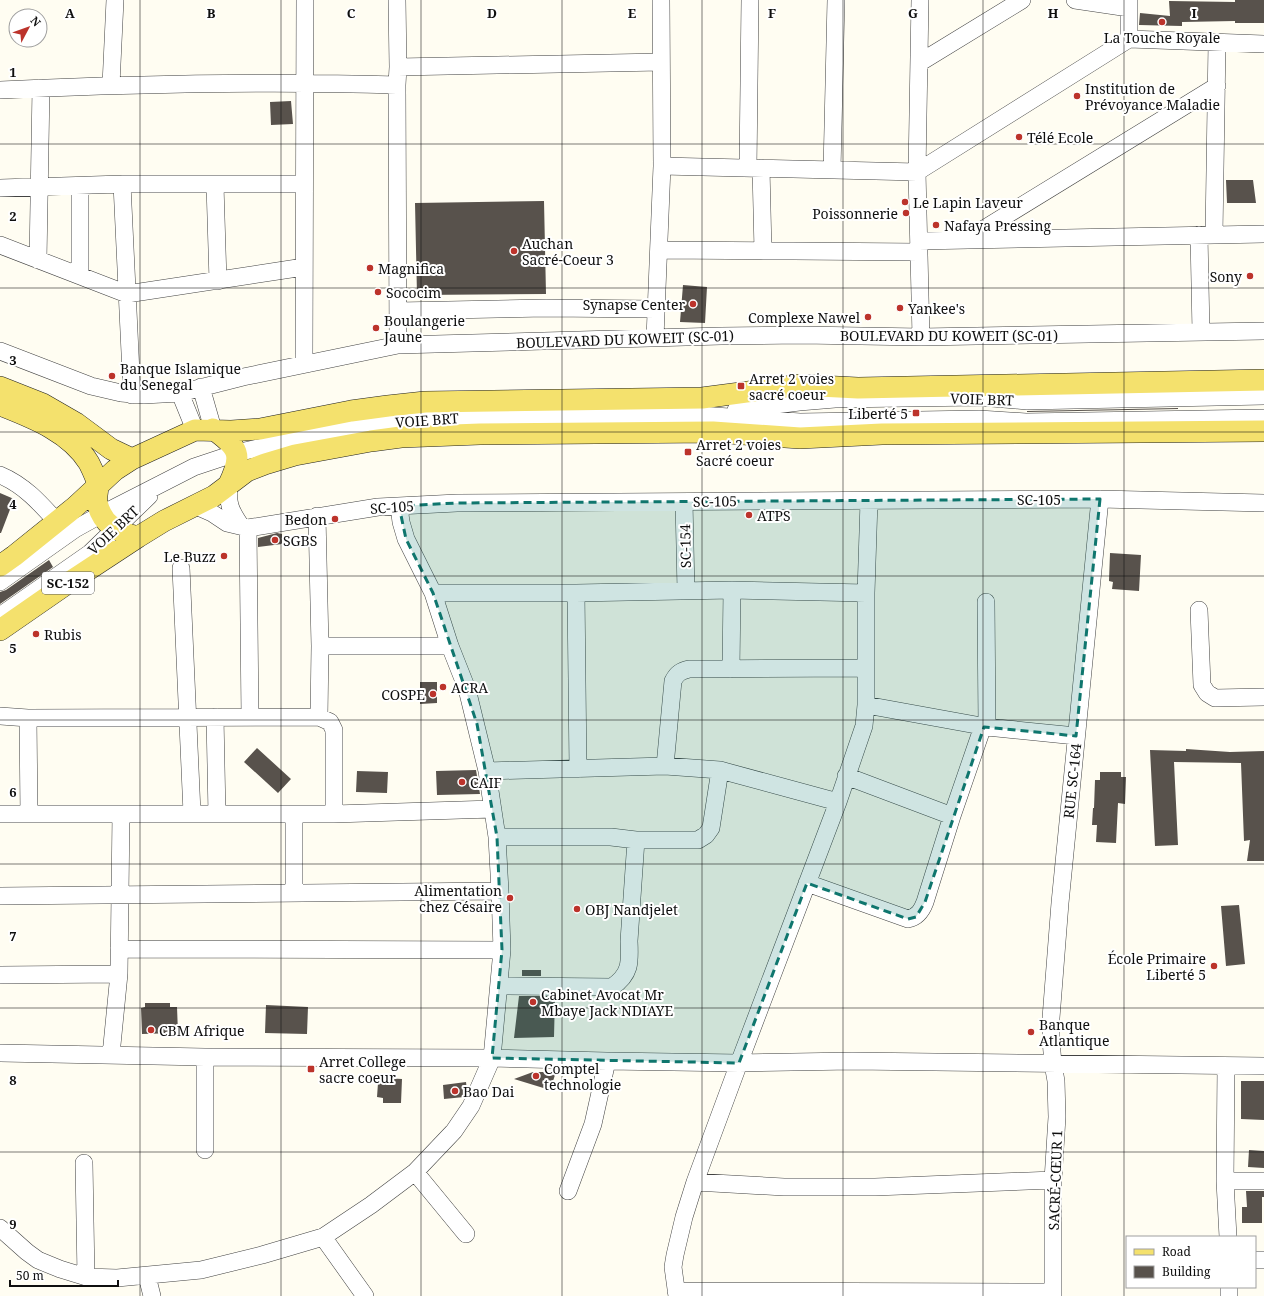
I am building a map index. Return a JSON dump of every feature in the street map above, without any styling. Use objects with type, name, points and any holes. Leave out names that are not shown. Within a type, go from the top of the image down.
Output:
[{"type":"main road","points":[[5,560],[57,522],[115,470],[132,459],[204,430],[231,431],[260,429],[359,410],[425,402],[702,398],[800,385],[858,388],[1264,380]]},
{"type":"main road","points":[[0,387],[43,404],[76,423],[111,449],[132,459]]},
{"type":"main road","points":[[0,405],[40,422],[65,436],[89,463],[98,486],[97,501],[108,522],[123,534],[138,537]]},
{"type":"main road","points":[[204,430],[228,440],[235,447],[238,458],[236,469],[229,484]]},
{"type":"main road","points":[[196,506],[214,496],[247,471],[265,464],[295,455],[401,437],[480,434],[713,432],[800,438],[882,434],[1264,431]]},
{"type":"main road","name":"SC-152","points":[[0,630],[138,537],[196,506]]},
{"type":"street","points":[[111,85],[115,0]]},
{"type":"street","points":[[304,364],[305,0]]},
{"type":"street","points":[[397,0],[398,344]]},
{"type":"street","points":[[655,338],[662,166],[661,0]]},
{"type":"street","points":[[750,0],[754,168],[763,251]]},
{"type":"street","points":[[832,170],[836,0]]},
{"type":"street","points":[[920,0],[917,172],[922,337]]},
{"type":"street","points":[[919,63],[1022,0]]},
{"type":"street","points":[[1075,0],[1129,4],[1129,39]]},
{"type":"street","points":[[662,166],[917,172],[1129,39],[1264,44]]},
{"type":"street","points":[[1201,332],[1206,235],[1217,86],[1217,43]]},
{"type":"street","points":[[398,67],[661,62]]},
{"type":"street","points":[[0,90],[111,85],[305,83],[397,85]]},
{"type":"street","points":[[966,240],[1217,86]]},
{"type":"street","points":[[38,260],[41,88]]},
{"type":"street","points":[[0,188],[122,184],[304,184]]},
{"type":"street","points":[[122,184],[132,395]]},
{"type":"street","points":[[215,185],[218,281]]},
{"type":"street","points":[[80,186],[80,276]]},
{"type":"street","points":[[658,250],[763,251],[919,246],[966,240],[1264,234]]},
{"type":"street","points":[[0,245],[127,294],[304,267]]},
{"type":"street","points":[[398,311],[546,308],[656,309]]},
{"type":"street","name":"BOULEVARD DU KOWEIT (SC-01)","points":[[0,351],[90,386],[107,391],[132,395],[144,395],[180,393],[243,377],[398,344],[802,335],[922,337],[1264,330]]},
{"type":"street","points":[[201,387],[204,430]]},
{"type":"street","points":[[180,393],[204,430]]},
{"type":"street","name":"VOIE BRT","points":[[701,415],[798,402],[835,399],[980,397],[1027,401],[1264,396]]},
{"type":"street","name":"VOIE BRT","points":[[0,582],[75,529],[108,522],[163,483],[194,467],[236,453],[321,434],[370,425],[417,419],[498,416],[701,415],[800,422],[979,419],[1026,422],[1264,418]]},
{"type":"street","points":[[0,475],[27,491],[40,502],[57,522]]},
{"type":"street","points":[[229,484],[228,497],[232,512],[244,527],[250,717]]},
{"type":"street","name":"SC-105","points":[[196,506],[212,513],[227,523],[244,527],[378,507],[457,503],[1100,499],[1264,502]]},
{"type":"street","name":"RUE SC-164","points":[[1053,1064],[1052,1018],[1060,903],[1100,499]]},
{"type":"street","points":[[869,501],[866,593],[866,705],[862,734],[838,802],[695,1182],[684,1217],[673,1267],[677,1294],[1053,1294]]},
{"type":"street","name":"SC-154","points":[[684,502],[686,590]]},
{"type":"street","points":[[0,1228],[38,1260],[86,1277],[117,1278],[201,1270],[262,1255],[323,1237],[371,1205],[415,1172],[454,1131],[471,1106],[492,1058],[499,986],[502,950],[497,837],[488,772],[468,689],[450,646],[433,593],[406,539],[401,522],[399,506]]},
{"type":"street","points":[[317,516],[320,646],[319,717]]},
{"type":"street","name":"VOIE BRT","points":[[0,616],[90,553],[108,522]]},
{"type":"street","points":[[181,568],[192,813]]},
{"type":"street","points":[[433,593],[576,593],[732,590],[866,593]]},
{"type":"street","points":[[731,669],[732,590]]},
{"type":"street","points":[[576,593],[578,769]]},
{"type":"street","points":[[807,883],[908,919],[916,916],[920,912],[925,902],[952,816],[985,727],[986,602]]},
{"type":"street","points":[[1200,610],[1202,684],[1207,693],[1215,698],[1264,697]]},
{"type":"street","points":[[320,646],[450,646]]},
{"type":"street","points":[[665,766],[673,681],[681,671],[688,669],[866,668]]},
{"type":"street","points":[[866,705],[985,727],[1076,736]]},
{"type":"street","points":[[0,716],[28,718],[319,717],[330,722],[334,730],[334,814]]},
{"type":"street","points":[[215,717],[217,814]]},
{"type":"street","points":[[28,718],[29,814]]},
{"type":"street","points":[[488,772],[665,766],[720,770],[838,802]]},
{"type":"street","points":[[497,837],[611,837],[636,840],[698,840],[706,835],[712,828],[720,770]]},
{"type":"street","points":[[846,776],[952,816]]},
{"type":"street","points":[[0,814],[334,814],[493,809]]},
{"type":"street","points":[[111,1055],[119,974],[121,814]]},
{"type":"street","points":[[294,814],[294,893]]},
{"type":"street","points":[[499,986],[612,987],[624,976],[629,968],[630,957],[629,941],[636,840]]},
{"type":"street","points":[[0,896],[500,892]]},
{"type":"street","points":[[119,949],[502,950]]},
{"type":"street","points":[[0,974],[119,974]]},
{"type":"street","points":[[0,1053],[204,1057],[492,1058],[607,1062],[739,1063],[852,1061],[1264,1066]]},
{"type":"street","points":[[204,1057],[205,1150]]},
{"type":"street","points":[[568,1191],[593,1124],[607,1062]]},
{"type":"street","name":"SACRÉ-CŒUR 1","points":[[1053,1064],[1056,1081],[1057,1117],[1054,1180],[1053,1294]]},
{"type":"street","points":[[1226,1066],[1225,1181],[1228,1236]]},
{"type":"street","points":[[84,1163],[86,1277]]},
{"type":"street","points":[[415,1172],[466,1234]]},
{"type":"street","points":[[695,1182],[784,1187],[875,1187],[1054,1180]]},
{"type":"street","points":[[1225,1181],[1264,1181]]},
{"type":"street","points":[[323,1237],[365,1296]]},
{"type":"street","points":[[147,1276],[152,1296]]},
{"type":"highlighted area","points":[[1100,499],[1076,736],[984,727],[925,902],[916,917],[908,919],[807,883],[739,1063],[492,1058],[502,950],[497,837],[477,724],[433,593],[406,539],[399,506],[457,503]]},
{"type":"building","points":[[1235,0],[1264,0],[1264,23],[1235,23],[1235,21],[1182,22],[1182,26],[1139,25],[1140,13],[1170,16],[1169,1],[1235,2]]},
{"type":"building","points":[[291,101],[293,124],[271,125],[270,102]]},
{"type":"building","points":[[1226,180],[1253,180],[1256,203],[1227,203]]},
{"type":"building","points":[[544,201],[546,294],[417,295],[415,203]]},
{"type":"building","points":[[683,285],[707,287],[705,323],[680,322]]},
{"type":"building","points":[[1178,409],[1027,412],[1027,411]]},
{"type":"building","points":[[0,493],[14,499],[1,533],[0,533]]},
{"type":"building","points":[[277,533],[282,534],[282,544],[258,547],[258,538]]},
{"type":"building","points":[[1110,553],[1141,555],[1139,591],[1112,589],[1113,582],[1109,581]]},
{"type":"building","points":[[49,560],[53,567],[0,604],[0,592],[6,590]]},
{"type":"building","points":[[420,682],[437,682],[437,703],[420,704]]},
{"type":"building","points":[[257,748],[291,779],[278,793],[244,762]]},
{"type":"building","points":[[1186,749],[1230,752],[1264,751],[1264,861],[1247,861],[1250,840],[1244,841],[1241,763],[1174,762],[1178,845],[1155,846],[1150,750],[1186,751]]},
{"type":"building","points":[[476,770],[480,794],[437,795],[436,771]]},
{"type":"building","points":[[357,771],[388,772],[387,793],[356,792]]},
{"type":"building","points":[[1100,772],[1121,772],[1121,777],[1126,777],[1125,804],[1118,803],[1116,843],[1096,842],[1097,825],[1092,825],[1095,780],[1100,780]]},
{"type":"building","points":[[1239,905],[1245,964],[1226,966],[1221,906]]},
{"type":"building","points":[[522,970],[541,970],[541,976],[522,976]]},
{"type":"building","points":[[519,996],[555,996],[554,1037],[514,1038]]},
{"type":"building","points":[[145,1003],[170,1003],[170,1007],[177,1007],[178,1033],[142,1034],[141,1008],[145,1007]]},
{"type":"building","points":[[266,1005],[308,1007],[307,1034],[265,1033]]},
{"type":"building","points":[[533,1072],[556,1072],[550,1090],[514,1079]]},
{"type":"building","points":[[384,1078],[402,1079],[401,1103],[383,1103],[383,1098],[377,1097],[378,1083],[384,1083]]},
{"type":"building","points":[[1241,1081],[1264,1081],[1264,1120],[1241,1119]]},
{"type":"building","points":[[466,1082],[467,1091],[464,1097],[444,1099],[443,1085]]},
{"type":"building","points":[[1249,1150],[1264,1151],[1264,1168],[1248,1167]]},
{"type":"building","points":[[1246,1191],[1264,1191],[1264,1197],[1262,1197],[1262,1223],[1242,1223],[1242,1207],[1247,1207]]},
{"type":"place","name":"La Touche Royale","points":[[1162,22]]},
{"type":"place","name":"Institution de Prévoyance Maladie","points":[[1077,96]]},
{"type":"place","name":"Télé Ecole","points":[[1019,137]]},
{"type":"place","name":"Le Lapin Laveur","points":[[905,202]]},
{"type":"place","name":"Poissonnerie","points":[[906,213]]},
{"type":"place","name":"Nafaya Pressing","points":[[936,225]]},
{"type":"place","name":"Auchan Sacré-Coeur 3","points":[[514,251]]},
{"type":"place","name":"Magnifica","points":[[370,268]]},
{"type":"place","name":"Sony","points":[[1250,276]]},
{"type":"place","name":"Sococim","points":[[378,292]]},
{"type":"place","name":"Synapse Center","points":[[693,304]]},
{"type":"place","name":"Yankee's","points":[[900,308]]},
{"type":"place","name":"Complexe Nawel","points":[[868,317]]},
{"type":"place","name":"Boulangerie Jaune","points":[[376,328]]},
{"type":"place","name":"Banque Islamique du Senegal","points":[[112,376]]},
{"type":"place","name":"Arret 2 voies sacré coeur","points":[[741,386]]},
{"type":"place","name":"Liberté 5","points":[[916,413]]},
{"type":"place","name":"Arret 2 voies Sacré coeur","points":[[688,452]]},
{"type":"place","name":"ATPS","points":[[749,515]]},
{"type":"place","name":"Bedon","points":[[335,519]]},
{"type":"place","name":"SGBS","points":[[275,540]]},
{"type":"place","name":"Le Buzz","points":[[224,556]]},
{"type":"place","name":"Rubis","points":[[36,634]]},
{"type":"place","name":"ACRA","points":[[443,687]]},
{"type":"place","name":"COSPE","points":[[433,694]]},
{"type":"place","name":"CAIF","points":[[462,782]]},
{"type":"place","name":"Alimentation chez Césaire","points":[[510,898]]},
{"type":"place","name":"OBJ Nandjelet","points":[[577,909]]},
{"type":"place","name":"École Primaire Liberté 5","points":[[1214,966]]},
{"type":"place","name":"Cabinet Avocat Mr Mbaye Jack NDIAYE","points":[[533,1002]]},
{"type":"place","name":"CBM Afrique","points":[[151,1030]]},
{"type":"place","name":"Banque Atlantique","points":[[1031,1032]]},
{"type":"place","name":"Arret College sacre coeur","points":[[311,1069]]},
{"type":"place","name":"Comptel technologie","points":[[536,1076]]},
{"type":"place","name":"Bao Dai","points":[[455,1091]]}]
